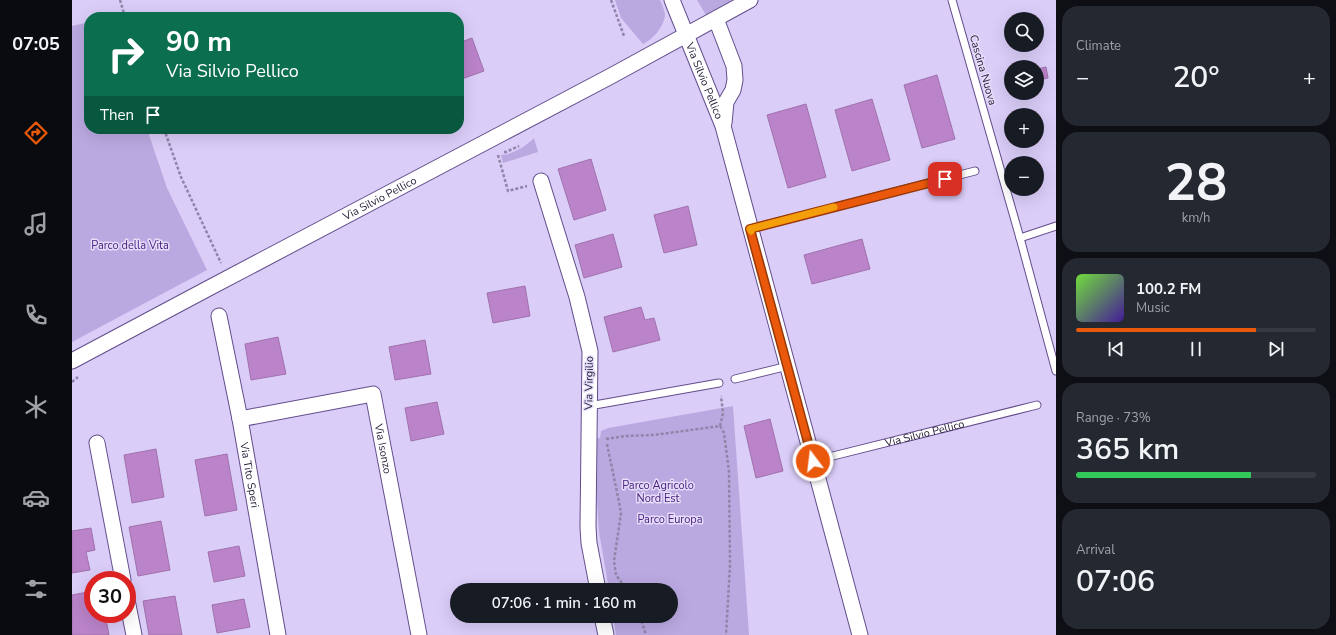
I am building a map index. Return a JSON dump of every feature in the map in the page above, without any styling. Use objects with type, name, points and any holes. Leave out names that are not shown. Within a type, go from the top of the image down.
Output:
[{"type":"street","name":"Via Silvio Pellico","points":[[672,0],[723,126],[860,635]]},
{"type":"street","name":"Via Silvio Pellico","points":[[72,361],[750,0]]},
{"type":"street","name":"Via Silvio Pellico","points":[[716,19],[734,66],[735,80],[726,102],[723,126]]},
{"type":"street","name":"Via Virgilio","points":[[541,181],[577,297],[590,351],[588,526],[589,543],[597,583]]},
{"type":"street","name":"Via Tito Speri","points":[[219,316],[240,419],[278,635]]},
{"type":"street","name":"Via Isonzo","points":[[240,419],[373,394],[419,635]]},
{"type":"street","points":[[97,443],[121,571]]},
{"type":"street","points":[[132,623],[134,635]]},
{"type":"street","points":[[603,623],[606,635]]},
{"type":"lane","name":"Cascina Nuova","points":[[952,0],[1020,238],[1056,371]]},
{"type":"lane","points":[[750,229],[975,172]]},
{"type":"lane","points":[[1020,238],[1056,226]]},
{"type":"lane","points":[[735,379],[788,366]]},
{"type":"lane","points":[[589,406],[719,383]]},
{"type":"lane","name":"Via Silvio Pellico","points":[[813,461],[1037,405]]},
{"type":"path","points":[[120,0],[124,12]]},
{"type":"path","points":[[611,0],[624,36]]},
{"type":"path","points":[[166,134],[181,177],[228,278]]},
{"type":"path","points":[[497,152],[508,191],[541,181]]},
{"type":"path","points":[[719,383],[723,413],[720,426],[724,433],[729,471],[730,565],[726,635]]},
{"type":"path","points":[[606,439],[626,436],[654,435],[720,426]]},
{"type":"path","points":[[605,432],[621,513],[614,561],[616,575],[622,583]]},
{"type":"path","points":[[642,623],[646,635]]},
{"type":"green space","points":[[615,0],[660,0],[665,16],[660,29],[654,36],[643,44],[621,18]]},
{"type":"green space","points":[[697,0],[732,0],[706,15]]},
{"type":"green space","name":"Parco della Vita","points":[[84,23],[84,134],[149,134],[167,188],[207,270],[72,342],[72,26]]},
{"type":"green space","points":[[534,138],[538,152],[503,163],[501,155],[519,150]]},
{"type":"green space","name":"Parco Agricolo Nord Est","points":[[733,406],[749,635],[616,635],[614,623],[678,623],[678,583],[608,583],[599,532],[593,439],[600,438],[601,431],[608,428]]},
{"type":"building","points":[[472,38],[484,71],[464,78],[464,41]]},
{"type":"building","points":[[1044,67],[1046,67],[1048,78],[1044,79]]},
{"type":"building","points":[[937,75],[955,139],[922,148],[904,85]]},
{"type":"building","points":[[872,99],[890,160],[852,171],[835,110]]},
{"type":"building","points":[[806,104],[826,177],[788,188],[767,115]]},
{"type":"building","points":[[591,159],[606,210],[574,220],[558,169]]},
{"type":"building","points":[[688,206],[697,245],[664,253],[654,215]]},
{"type":"building","points":[[613,234],[622,267],[584,278],[575,245]]},
{"type":"building","points":[[862,239],[870,269],[812,284],[804,255]]},
{"type":"building","points":[[525,286],[530,316],[493,323],[487,293]]},
{"type":"building","points":[[641,307],[645,320],[654,318],[660,340],[613,352],[604,317]]},
{"type":"building","points":[[278,337],[286,374],[251,380],[245,344]]},
{"type":"building","points":[[425,340],[431,374],[395,380],[389,347]]},
{"type":"building","points":[[437,402],[444,434],[411,441],[405,408]]},
{"type":"building","points":[[770,419],[783,471],[756,478],[744,426]]},
{"type":"building","points":[[156,449],[164,497],[132,503],[124,455]]},
{"type":"building","points":[[227,454],[237,510],[205,516],[195,460]]},
{"type":"building","points":[[161,521],[170,570],[138,576],[129,527]]},
{"type":"building","points":[[91,528],[95,550],[86,552],[90,570],[72,573],[72,531]]},
{"type":"building","points":[[239,546],[245,576],[214,582],[208,552]]},
{"type":"building","points":[[84,593],[84,623],[107,623],[109,635],[72,635],[72,595]]},
{"type":"building","points":[[175,596],[182,635],[149,635],[143,601]]},
{"type":"building","points":[[244,599],[250,627],[217,633],[212,605]]},
{"type":"slow traffic","points":[[751,231],[750,229],[834,207]]},
{"type":"route","points":[[813,461],[750,229],[945,179]]},
{"type":"park label","name":"Parco Europa","points":[[670,519]]}]
